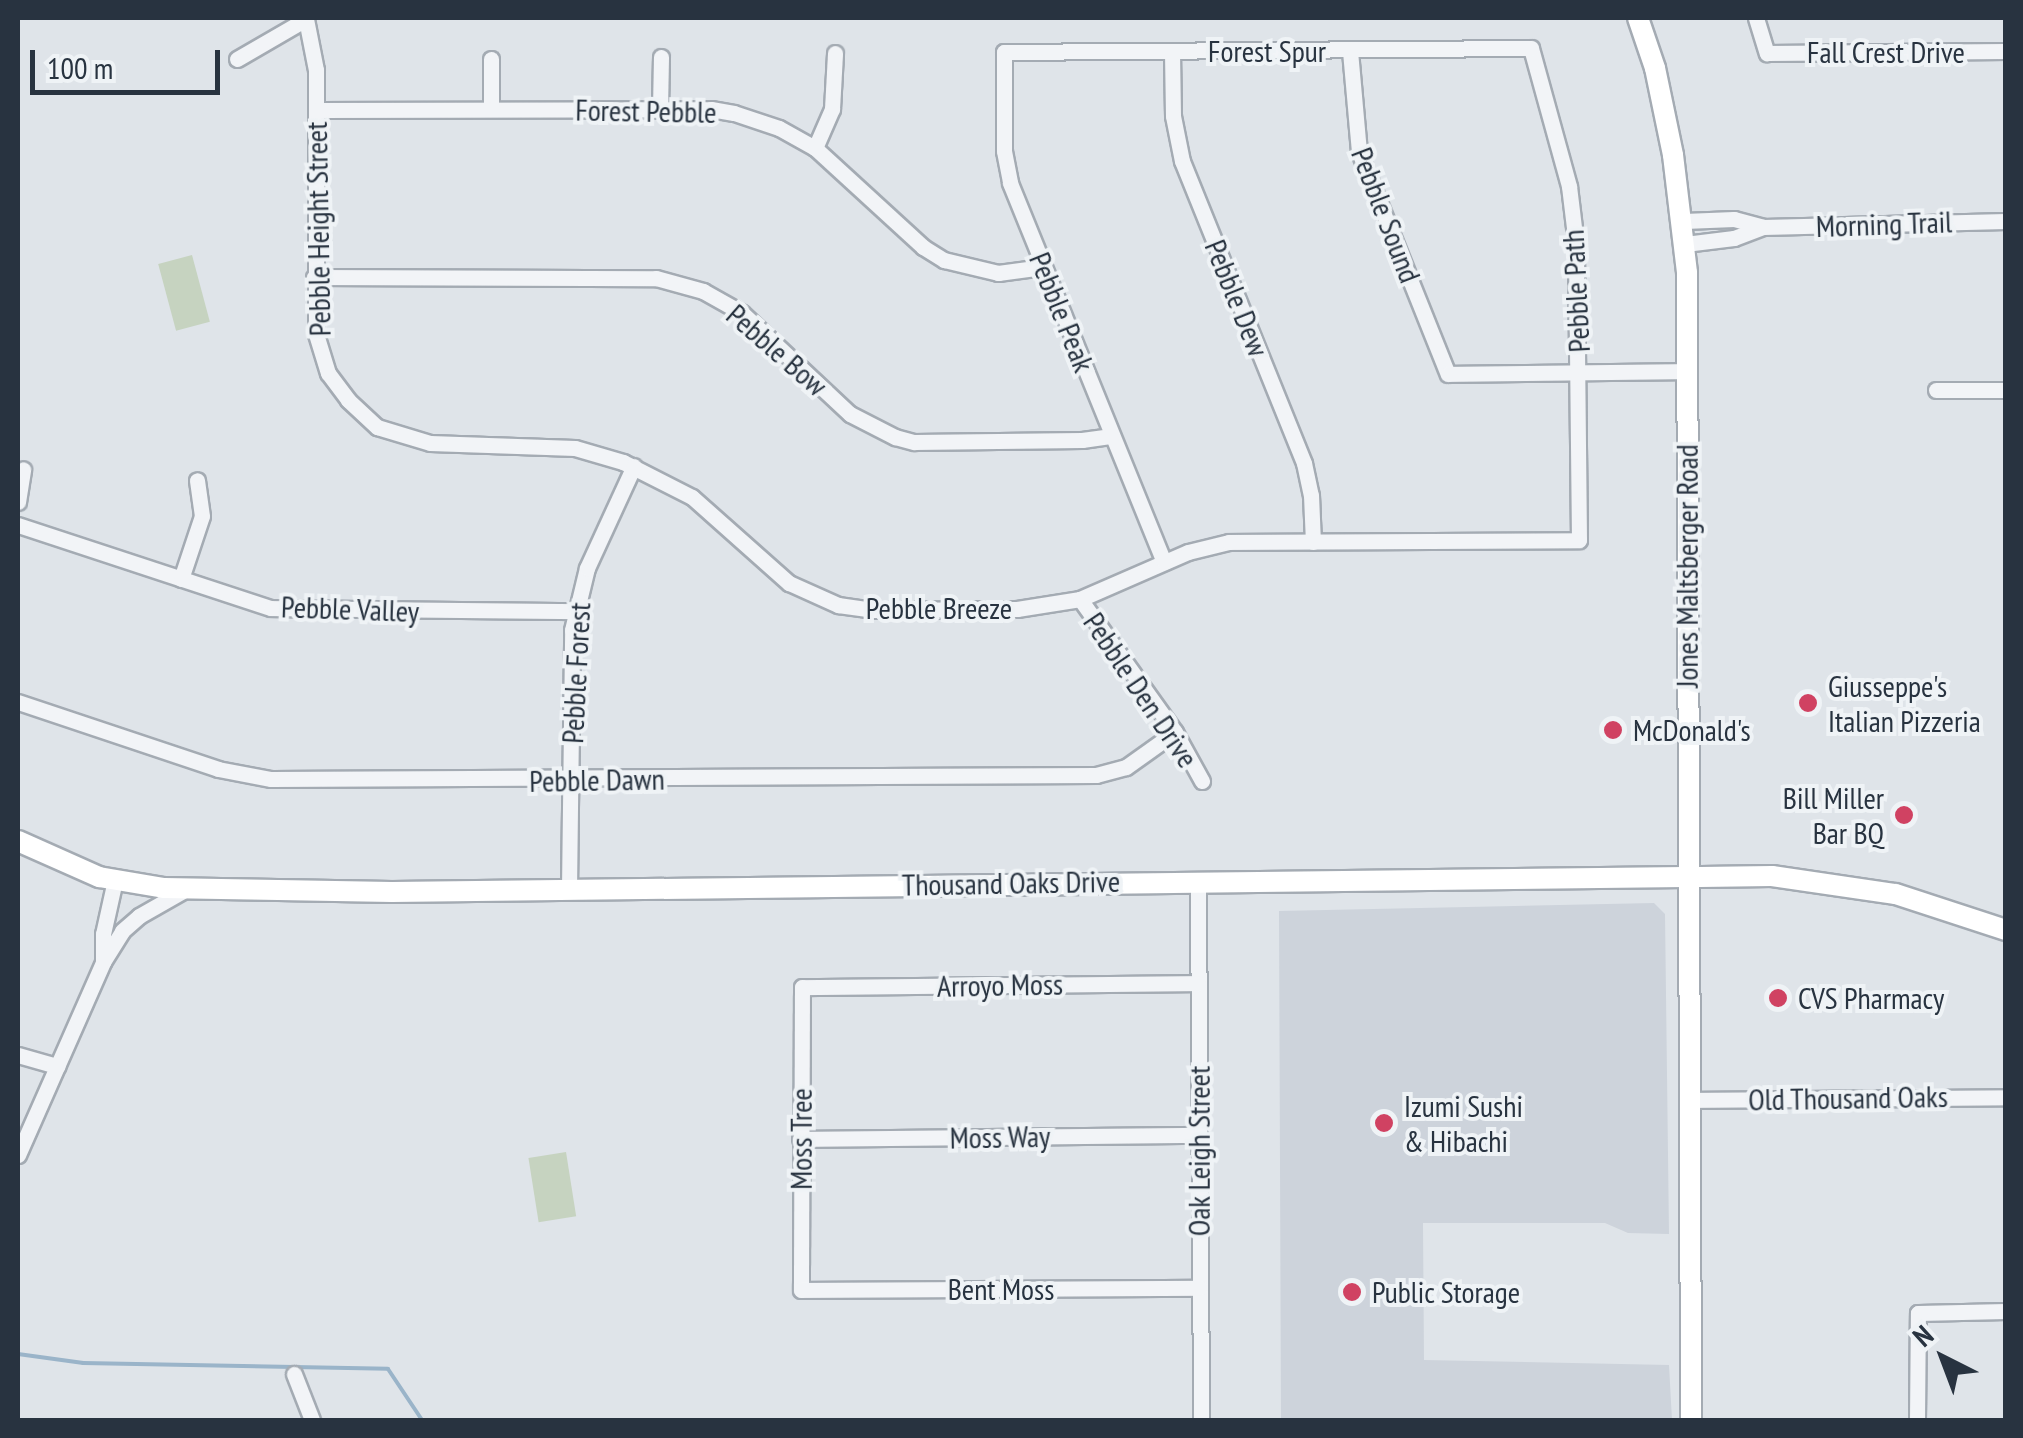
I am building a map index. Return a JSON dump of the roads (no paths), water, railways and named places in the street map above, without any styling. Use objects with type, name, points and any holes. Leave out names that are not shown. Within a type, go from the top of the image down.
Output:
[{"type":"main road","name":"Jones Maltsberger Road","points":[[1638,18],[1655,68],[1686,244],[1692,1420]]},
{"type":"main road","name":"Thousand Oaks Drive","points":[[18,841],[115,880],[190,888],[569,890],[1690,877],[1822,880],[1896,894],[2006,930]]},
{"type":"street","name":"Fall Crest Drive","points":[[1756,18],[1766,53],[2006,51]]},
{"type":"street","name":"Pebble Height Street","points":[[237,59],[306,19],[314,50],[316,110],[316,334],[322,361],[348,400]]},
{"type":"street","name":"Forest Spur","points":[[1004,52],[1531,48]]},
{"type":"street","name":"Pebble Path","points":[[1531,48],[1568,186],[1578,268],[1579,540]]},
{"type":"street","name":"Pebble Sound","points":[[1350,51],[1359,152],[1448,374],[1579,371]]},
{"type":"street","name":"Pebble Peak","points":[[1004,52],[1006,171],[1164,562]]},
{"type":"street","name":"Pebble Dew","points":[[1172,52],[1173,116],[1182,161],[1304,462],[1311,495],[1313,542]]},
{"type":"street","points":[[815,148],[832,109],[835,53]]},
{"type":"street","points":[[660,57],[660,109]]},
{"type":"street","points":[[491,60],[492,110]]},
{"type":"street","name":"Forest Pebble","points":[[316,110],[660,109],[734,113],[779,128],[815,148],[923,247],[944,260],[998,273],[1043,267]]},
{"type":"street","name":"Morning Trail","points":[[1684,220],[1734,219],[1762,227],[2006,221]]},
{"type":"street","name":"Morning Trail","points":[[1686,244],[1734,238],[1762,227]]},
{"type":"street","name":"Pebble Bow","points":[[314,277],[656,278],[703,292],[742,313],[850,414],[895,437],[932,442],[1112,436]]},
{"type":"street","points":[[1579,371],[1688,370]]},
{"type":"street","points":[[1936,390],[2006,390]]},
{"type":"street","name":"Pebble Breeze","points":[[348,400],[377,427],[404,438],[430,443],[575,448],[634,466],[692,498],[788,583],[838,605],[874,610],[1017,609],[1080,599],[1164,562],[1230,542],[1579,540]]},
{"type":"street","name":"Pebble Forest","points":[[569,890],[576,611],[586,568],[634,466]]},
{"type":"street","points":[[18,502],[23,469]]},
{"type":"street","points":[[181,579],[202,516],[197,480]]},
{"type":"street","name":"Pebble Valley","points":[[18,525],[290,610],[576,611]]},
{"type":"street","name":"Pebble Den Drive","points":[[1080,599],[1176,732],[1202,780]]},
{"type":"street","name":"Pebble Dawn","points":[[18,702],[218,768],[271,779],[1096,776],[1126,767],[1176,732]]},
{"type":"street","points":[[103,962],[103,934],[115,880]]},
{"type":"street","name":"Oak Leigh Street","points":[[1198,881],[1201,1420]]},
{"type":"street","points":[[18,1156],[103,962],[122,931],[139,916],[190,888]]},
{"type":"street","name":"Arroyo Moss","points":[[802,987],[1198,983]]},
{"type":"street","name":"Moss Tree","points":[[801,1290],[802,987]]},
{"type":"street","points":[[18,1055],[57,1066]]},
{"type":"street","name":"Old Thousand Oaks","points":[[1690,1100],[2006,1096]]},
{"type":"street","name":"Moss Way","points":[[800,1139],[1199,1136]]},
{"type":"street","name":"Bent Moss","points":[[801,1290],[1200,1288]]},
{"type":"street","points":[[1917,1420],[1918,1313],[2006,1311]]},
{"type":"street","points":[[294,1374],[312,1420]]},
{"type":"waterway","points":[[18,1354],[83,1363],[388,1369],[422,1420]]},
{"type":"place","name":"Giusseppe's Italian Pizzeria","points":[[1808,703]]},
{"type":"place","name":"McDonald's","points":[[1613,730]]},
{"type":"place","name":"Bill Miller Bar BQ","points":[[1904,815]]},
{"type":"place","name":"CVS Pharmacy","points":[[1778,998]]},
{"type":"place","name":"Izumi Sushi & Hibachi","points":[[1384,1123]]},
{"type":"place","name":"Public Storage","points":[[1352,1292]]}]
